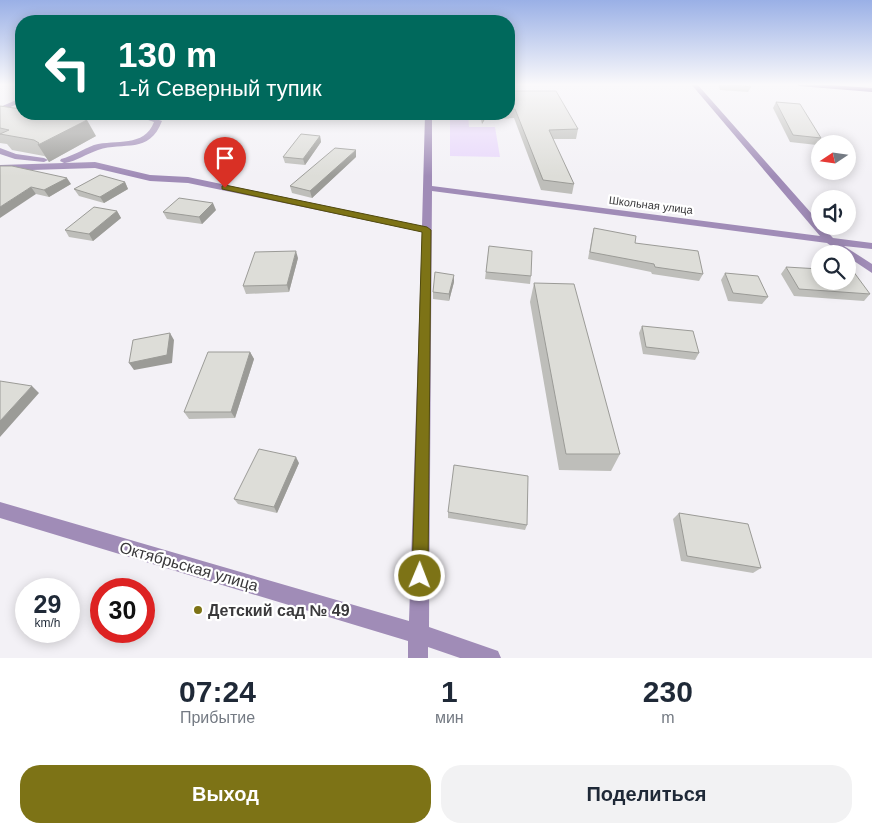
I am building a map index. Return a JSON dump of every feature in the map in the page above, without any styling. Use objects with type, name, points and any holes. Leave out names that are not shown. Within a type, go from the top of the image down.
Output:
[{"type":"street","points":[[721,115],[829,240],[872,269]]},
{"type":"street","points":[[0,150],[6,154],[18,157],[66,161],[76,159],[96,148],[126,146],[141,141],[151,135],[157,127],[158,121],[155,120]]},
{"type":"street","points":[[418,658],[429,120]]},
{"type":"street","points":[[0,168],[95,165],[150,178],[188,180],[427,230]]},
{"type":"street","name":"Школьная улица","points":[[428,188],[872,246]]},
{"type":"street","name":"Октябрьская улица","points":[[0,510],[419,634],[491,658]]},
{"type":"shaded area","points":[[450,120],[468,120],[469,127],[495,127],[500,157],[450,156]]},
{"type":"building","points":[[0,115],[15,115],[15,120],[87,120],[38,145],[39,143],[34,140],[0,134],[9,130],[0,128]]},
{"type":"building","points":[[517,115],[570,115],[578,129],[549,130],[574,184],[543,180]]},
{"type":"building","points":[[783,115],[807,115],[819,135],[811,135],[811,137],[793,135]]},
{"type":"building","points":[[301,134],[320,136],[303,159],[283,157]]},
{"type":"building","points":[[335,148],[356,150],[310,191],[290,186]]},
{"type":"building","points":[[0,166],[12,166],[67,178],[44,190],[31,187],[0,207]]},
{"type":"building","points":[[100,175],[125,182],[100,197],[74,189]]},
{"type":"building","points":[[179,198],[213,203],[199,217],[163,212]]},
{"type":"building","points":[[94,207],[117,211],[89,234],[65,230]]},
{"type":"building","points":[[594,228],[636,236],[635,243],[698,251],[703,274],[655,267],[654,264],[590,252]]},
{"type":"building","points":[[489,246],[532,251],[531,276],[486,272]]},
{"type":"building","points":[[296,251],[287,285],[243,286],[255,252]]},
{"type":"building","points":[[786,267],[811,268],[811,290],[799,289]]},
{"type":"building","points":[[435,272],[454,275],[449,294],[433,292]]},
{"type":"building","points":[[725,273],[758,276],[768,297],[733,293]]},
{"type":"building","points":[[856,275],[870,294],[813,290],[856,290]]},
{"type":"building","points":[[534,283],[574,284],[620,454],[566,454]]},
{"type":"building","points":[[642,326],[693,331],[699,353],[646,347]]},
{"type":"building","points":[[170,333],[167,355],[129,363],[133,340]]},
{"type":"building","points":[[208,352],[250,352],[231,412],[184,412]]},
{"type":"building","points":[[0,381],[32,386],[0,421]]},
{"type":"building","points":[[259,449],[296,457],[274,507],[234,499]]},
{"type":"building","points":[[454,465],[528,476],[527,525],[448,512]]},
{"type":"building","points":[[679,513],[748,524],[761,568],[687,556]]},
{"type":"place","name":"Детский сад № 49","points":[[198,610]]},
{"type":"route","points":[[225,188],[427,230],[420,576]]}]
